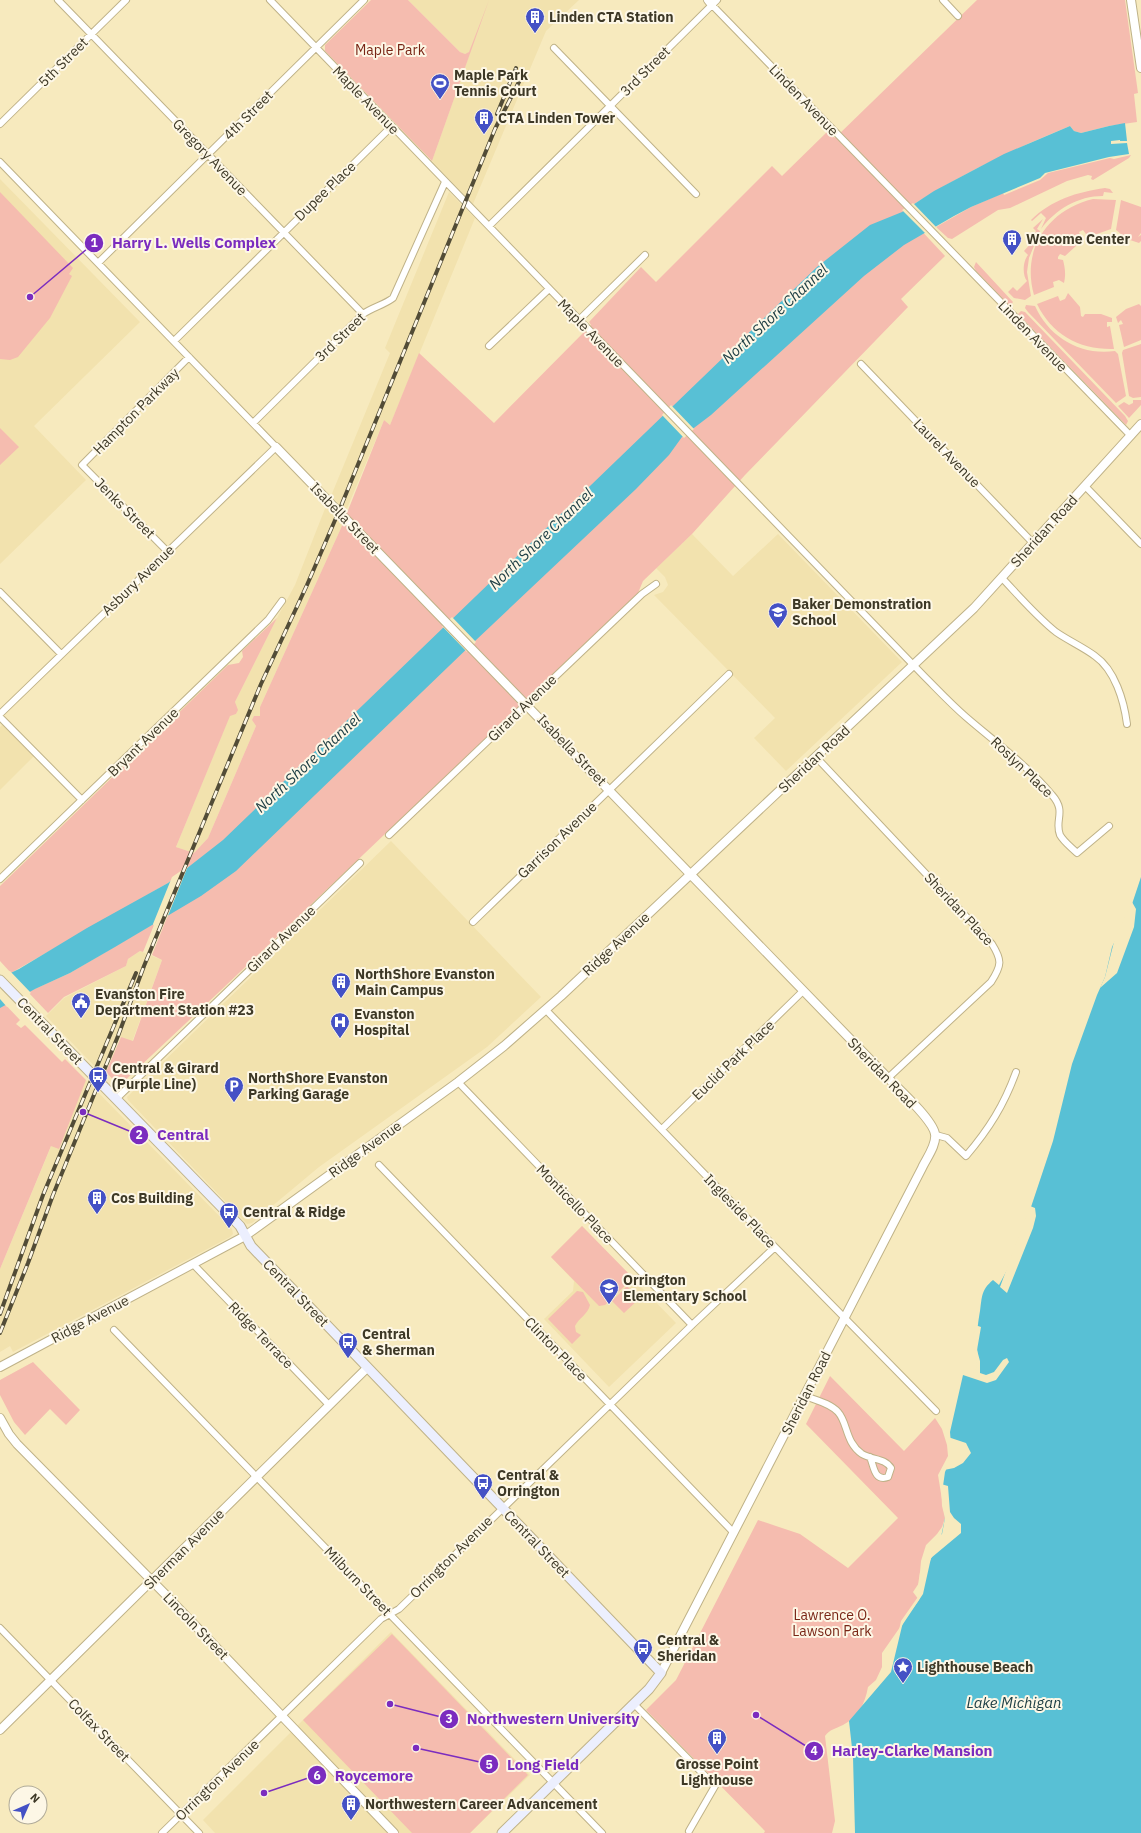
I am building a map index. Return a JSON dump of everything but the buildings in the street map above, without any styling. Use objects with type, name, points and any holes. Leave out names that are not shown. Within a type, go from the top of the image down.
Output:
[{"type":"main road","name":"Central Street","points":[[0,980],[240,1226],[251,1246],[661,1673]]},
{"type":"main road","name":"Sheridan Road","points":[[502,1833],[634,1704],[661,1673]]},
{"type":"street","name":"Gregory Avenue","points":[[58,0],[363,314]]},
{"type":"street","name":"5th Street","points":[[0,124],[126,0]]},
{"type":"street","name":"Maple Avenue","points":[[270,0],[914,665]]},
{"type":"street","name":"4th Street","points":[[98,264],[364,0]]},
{"type":"street","points":[[943,0],[958,16]]},
{"type":"street","points":[[1131,0],[1138,24],[1141,68]]},
{"type":"street","name":"3rd Street","points":[[489,226],[712,2]]},
{"type":"street","name":"Linden Avenue","points":[[712,2],[935,236],[1131,436]]},
{"type":"street","points":[[554,48],[696,194]]},
{"type":"street","name":"Dupee Place","points":[[174,341],[392,126]]},
{"type":"street","name":"Isabella Street","points":[[0,162],[691,874]]},
{"type":"street","name":"3rd Street","points":[[253,423],[363,314],[393,298],[445,182]]},
{"type":"street","points":[[579,320],[645,255]]},
{"type":"street","points":[[489,346],[549,289]]},
{"type":"street","name":"Hampton Parkway","points":[[82,465],[189,357]]},
{"type":"street","name":"Laurel Avenue","points":[[861,364],[1033,543]]},
{"type":"street","name":"Sheridan Road","points":[[661,1673],[933,1146],[936,1135],[932,1126],[924,1116],[691,874],[974,608],[1141,424]]},
{"type":"street","name":"Asbury Avenue","points":[[0,715],[61,654],[276,447]]},
{"type":"street","name":"Jenks Street","points":[[82,465],[168,552]]},
{"type":"street","points":[[1085,486],[1141,544]]},
{"type":"street","points":[[1002,578],[1037,615],[1056,631],[1096,656],[1105,666],[1122,698],[1127,724]]},
{"type":"street","name":"Girard Avenue","points":[[389,835],[642,594],[656,584]]},
{"type":"street","points":[[0,592],[61,654]]},
{"type":"street","name":"Bryant Avenue","points":[[0,879],[268,620],[282,601]]},
{"type":"street","name":"Roslyn Place","points":[[914,665],[955,708],[1006,750],[1052,794],[1060,809],[1060,834],[1077,853],[1109,826]]},
{"type":"street","name":"Garrison Avenue","points":[[473,922],[728,674]]},
{"type":"street","points":[[0,715],[82,800]]},
{"type":"street","name":"Sheridan Place","points":[[816,757],[992,944],[1000,957],[999,970],[991,982],[888,1078]]},
{"type":"street","name":"Girard Avenue","points":[[116,1099],[360,863]]},
{"type":"street","name":"Ridge Avenue","points":[[0,1367],[245,1236],[458,1082],[504,1046],[546,1010],[691,874]]},
{"type":"street","name":"Euclid Park Place","points":[[662,1129],[803,991]]},
{"type":"street","name":"Ingleside Place","points":[[546,1010],[936,1411]]},
{"type":"street","points":[[936,1135],[947,1138],[966,1156],[986,1132],[996,1117],[1008,1095],[1016,1072]]},
{"type":"street","name":"Monticello Place","points":[[458,1082],[692,1325]]},
{"type":"street","name":"Clinton Place","points":[[379,1165],[734,1533]]},
{"type":"street","name":"Orrington Avenue","points":[[162,1833],[381,1619],[399,1609],[502,1507],[775,1247]]},
{"type":"street","name":"Ridge Terrace","points":[[193,1264],[329,1405]]},
{"type":"street","name":"Milburn Street","points":[[114,1330],[602,1833]]},
{"type":"street","name":"Sherman Avenue","points":[[0,1730],[368,1368]]},
{"type":"street","points":[[805,1396],[827,1404],[838,1412],[846,1433],[853,1444],[862,1454],[870,1457]]},
{"type":"street","name":"Lincoln Street","points":[[0,1418],[9,1434],[17,1444],[152,1580],[394,1833]]},
{"type":"street","name":"Colfax Street","points":[[0,1628],[198,1833]]},
{"type":"street","points":[[634,1704],[715,1786],[689,1832]]},
{"type":"shaded area","points":[[408,0],[579,0],[546,31],[473,204],[432,161],[470,53],[464,54],[460,52]]},
{"type":"shaded area","points":[[0,179],[140,322],[34,426],[86,480],[0,564]]},
{"type":"shaded area","points":[[449,192],[475,218],[390,425],[384,420],[346,511],[331,496],[390,353],[385,348]]},
{"type":"shaded area","points":[[326,506],[343,522],[341,528],[260,707],[260,717],[252,720],[256,726],[208,838],[194,853],[176,847],[230,715],[236,714],[237,711],[235,702],[295,585]]},
{"type":"shaded area","name":"Baker Demonstration School","points":[[692,534],[733,576],[778,534],[902,662],[786,771],[754,738],[775,718],[654,595],[663,592],[668,585],[665,577],[656,568]]},
{"type":"shaded area","points":[[4,723],[35,755],[0,790],[0,727]]},
{"type":"shaded area","name":"Evanston Hospital","points":[[391,841],[541,997],[487,1047],[319,1167],[252,1223],[247,1224],[128,1100],[127,1097]]},
{"type":"shaded area","points":[[140,951],[162,960],[132,1042],[120,1037],[104,1076],[46,1016],[64,998],[126,966],[128,959]]},
{"type":"shaded area","points":[[86,1080],[232,1229],[233,1234],[230,1237],[13,1352],[10,1346],[0,1352],[0,1269],[57,1132]]},
{"type":"shaded area","name":"Orrington Elementary School","points":[[582,1226],[676,1323],[609,1387],[544,1319],[573,1291],[574,1281],[551,1257]]},
{"type":"shaded area","points":[[391,1632],[530,1775],[470,1833],[215,1833],[203,1820]]},
{"type":"green space","name":"Maple Park","points":[[371,0],[408,0],[460,52],[465,54],[469,52],[489,0],[432,161],[325,51],[325,45]]},
{"type":"green space","points":[[977,0],[1125,0],[1138,93],[1134,94],[1137,122],[1109,126],[1081,133],[1074,131],[1070,126],[984,165],[903,211],[945,256],[901,299],[908,307],[745,475],[692,534],[643,581],[638,593],[119,1086],[106,1072],[121,1037],[133,1041],[162,960],[152,955],[186,870],[168,883],[11,973],[0,961],[0,886],[228,665],[239,663],[243,657],[242,651],[277,618],[235,702],[238,710],[236,714],[230,716],[176,847],[194,853],[208,838],[256,726],[252,720],[254,716],[260,716],[260,707],[341,528],[384,420],[390,425],[419,353],[494,423],[591,325],[589,322],[641,267],[656,282],[772,166],[782,176],[828,131],[835,138]]},
{"type":"green space","points":[[1131,155],[1129,158],[1093,180],[1091,179],[1092,176],[1088,175],[1067,181],[1010,208],[998,210],[952,239],[948,238],[936,227],[971,207],[1003,193],[1004,195],[1040,180],[1048,173],[1110,158],[1114,159]]},
{"type":"green space","points":[[1105,188],[1110,189],[1113,193],[1104,192],[1103,196],[1085,198],[1068,205],[1054,215],[1041,229],[1046,218],[1041,213],[1032,221],[1031,220],[1047,207],[1065,198],[1084,192]]},
{"type":"green space","points":[[0,192],[73,268],[69,274],[72,276],[50,318],[18,357],[10,360],[0,359]]},
{"type":"green space","points":[[1093,199],[1116,200],[1111,229],[1097,234],[1086,234],[1083,230],[1079,232],[1081,237],[1076,246],[1065,256],[1060,254],[1058,257],[1058,259],[1063,260],[1064,263],[1064,283],[1059,280],[1053,282],[1054,287],[1034,295],[1031,278],[1031,262],[1035,247],[1042,234],[1051,222],[1063,212],[1077,204]]},
{"type":"green space","points":[[1121,200],[1141,207],[1141,233],[1138,237],[1141,235],[1141,241],[1139,243],[1127,239],[1116,230]]},
{"type":"green space","points":[[1043,219],[1037,229],[1040,231],[1029,258],[1027,272],[1031,296],[1025,300],[1014,298],[1008,292],[1013,287],[1017,291],[1027,281],[1024,275],[1024,268],[1028,255],[1024,251],[1033,241],[1032,239],[1035,236],[1034,234],[1036,231],[1033,228]]},
{"type":"green space","points":[[976,262],[1013,302],[1010,306],[976,271],[974,267]]},
{"type":"green space","points":[[1068,293],[1080,307],[1081,316],[1083,317],[1085,314],[1101,314],[1112,318],[1112,322],[1107,322],[1107,327],[1110,326],[1114,349],[1090,347],[1068,338],[1059,332],[1043,315],[1037,304],[1058,296],[1060,301],[1065,299]]},
{"type":"green space","points":[[1139,304],[1141,306],[1141,340],[1124,347],[1119,325],[1123,324],[1121,320],[1118,323],[1116,317],[1126,309]]},
{"type":"green space","points":[[1026,305],[1035,306],[1048,327],[1067,342],[1090,350],[1102,352],[1115,351],[1118,354],[1126,396],[1116,403],[1028,312],[1025,308]]},
{"type":"green space","points":[[1021,311],[1025,312],[1125,416],[1128,421],[1126,425],[1018,314]]},
{"type":"green space","points":[[1141,344],[1141,397],[1133,398],[1129,396],[1122,353],[1123,350]]},
{"type":"green space","points":[[1133,400],[1141,400],[1141,405],[1129,418],[1118,406],[1124,402],[1129,405],[1133,403]]},
{"type":"green space","points":[[0,428],[19,447],[0,465]]},
{"type":"green space","points":[[153,924],[154,925],[143,952],[140,951],[128,959],[126,966],[64,997],[48,1013],[28,992],[70,973]]},
{"type":"green space","points":[[0,999],[20,1020],[16,1024],[21,1028],[25,1025],[62,1062],[65,1059],[86,1080],[59,1149],[51,1146],[0,1269]]},
{"type":"green space","points":[[582,1226],[633,1278],[605,1305],[599,1306],[551,1257]]},
{"type":"green space","points":[[627,1286],[639,1299],[624,1313],[612,1301]]},
{"type":"green space","points":[[577,1291],[583,1292],[590,1305],[575,1326],[576,1332],[581,1335],[572,1344],[548,1319]]},
{"type":"green space","points":[[33,1362],[80,1410],[66,1425],[50,1409],[25,1435],[14,1422],[0,1395],[0,1380]]},
{"type":"green space","name":"Lawrence O. Lawson Park","points":[[830,1376],[904,1451],[935,1418],[942,1429],[947,1445],[948,1456],[938,1475],[945,1518],[942,1527],[926,1545],[921,1561],[919,1583],[913,1592],[919,1600],[882,1653],[882,1667],[876,1680],[868,1687],[863,1704],[853,1718],[843,1725],[831,1730],[825,1736],[835,1821],[832,1833],[764,1833],[765,1831],[646,1710],[676,1680],[758,1520],[800,1534],[848,1568],[898,1518],[806,1424]]},
{"type":"green space","points":[[392,1634],[528,1775],[470,1833],[412,1833],[303,1720]]},
{"type":"water","name":"North Shore Channel","points":[[1125,123],[1127,141],[1111,141],[1111,144],[1127,143],[1129,154],[1109,157],[1045,173],[1040,178],[971,207],[904,245],[864,276],[711,415],[682,437],[669,455],[636,489],[475,641],[236,871],[201,896],[115,947],[70,973],[35,989],[0,1008],[0,978],[19,969],[87,928],[168,883],[223,840],[817,267],[870,225],[902,212],[934,191],[1004,154],[1070,126],[1074,131],[1081,133]]},
{"type":"water","name":"Lake Michigan","points":[[1141,877],[1141,1833],[855,1833],[853,1757],[849,1721],[891,1672],[903,1622],[919,1600],[929,1563],[941,1537],[945,1518],[943,1486],[945,1472],[952,1457],[950,1432],[963,1375],[974,1375],[979,1367],[977,1333],[983,1294],[986,1287],[993,1280],[999,1285],[1015,1255],[1053,1141],[1072,1064],[1105,977],[1112,947],[1130,910]]},
{"type":"pier","points":[[913,203],[937,228],[926,234],[902,210]]},
{"type":"pier","points":[[671,405],[694,429],[684,438],[662,415]]},
{"type":"pier","points":[[452,617],[476,642],[467,652],[442,626]]},
{"type":"pier","points":[[188,866],[167,918],[154,926],[153,924],[172,877]]},
{"type":"pier","points":[[1132,902],[1136,909],[1134,927],[1117,973],[1100,988],[1105,977],[1115,938]]},
{"type":"pier","points":[[10,971],[31,993],[7,1007],[0,999],[0,976]]},
{"type":"pier","points":[[1030,1206],[1035,1208],[1036,1216],[1033,1228],[1007,1293],[1000,1287]]},
{"type":"pier","points":[[975,1325],[981,1327],[977,1350],[980,1361],[980,1373],[986,1375],[994,1372],[1003,1360],[1007,1358],[1009,1362],[996,1380],[987,1383],[963,1375],[964,1373],[973,1373],[977,1367],[973,1340]]},
{"type":"pier","points":[[948,1437],[966,1443],[971,1453],[963,1463],[954,1468],[944,1470],[950,1456]]},
{"type":"pier","points":[[941,1484],[948,1486],[950,1512],[961,1524],[961,1533],[931,1558],[923,1594],[899,1630],[901,1621],[920,1594],[918,1585],[920,1572],[934,1549],[938,1537],[942,1534],[945,1518],[942,1506]]},
{"type":"railway","points":[[497,114],[516,68]]},
{"type":"railway","points":[[0,1333],[53,1195],[118,1036],[144,966],[261,684],[307,585],[339,511],[495,129],[524,72]]},
{"type":"railway","points":[[0,1314],[43,1195],[136,973]]},
{"type":"place","name":"Linden CTA Station","points":[[535,34]]},
{"type":"place","name":"Maple Park Tennis Court","points":[[440,100]]},
{"type":"place","name":"CTA Linden Tower","points":[[484,135]]},
{"type":"place","name":"Wecome Center","points":[[1012,256]]},
{"type":"place","name":"Harry L. Wells Complex","points":[[30,297]]},
{"type":"place","name":"Baker Demonstration School","points":[[778,629]]},
{"type":"place","name":"NorthShore Evanston Main Campus","points":[[341,999]]},
{"type":"place","name":"Evanston Fire Department Station #23","points":[[81,1019]]},
{"type":"place","name":"Evanston Hospital","points":[[340,1039]]},
{"type":"place","name":"Central & Girard (Purple Line)","points":[[98,1093]]},
{"type":"place","name":"NorthShore Evanston Parking Garage","points":[[234,1103]]},
{"type":"place","name":"Central","points":[[83,1112]]},
{"type":"place","name":"Cos Building","points":[[97,1215]]},
{"type":"place","name":"Central & Ridge","points":[[229,1229]]},
{"type":"place","name":"Orrington Elementary School","points":[[609,1305]]},
{"type":"place","name":"Central & Sherman","points":[[348,1359]]},
{"type":"place","name":"Central & Orrington","points":[[483,1500]]},
{"type":"place","name":"Central & Sheridan","points":[[643,1665]]},
{"type":"place","name":"Lighthouse Beach","points":[[903,1684]]},
{"type":"place","name":"Northwestern University","points":[[390,1704]]},
{"type":"place","name":"Harley-Clarke Mansion","points":[[756,1715]]},
{"type":"place","name":"Long Field","points":[[416,1748]]},
{"type":"place","name":"Grosse Point Lighthouse","points":[[717,1755]]},
{"type":"place","name":"Roycemore","points":[[264,1793]]},
{"type":"place","name":"Northwestern Career Advancement","points":[[351,1821]]}]
